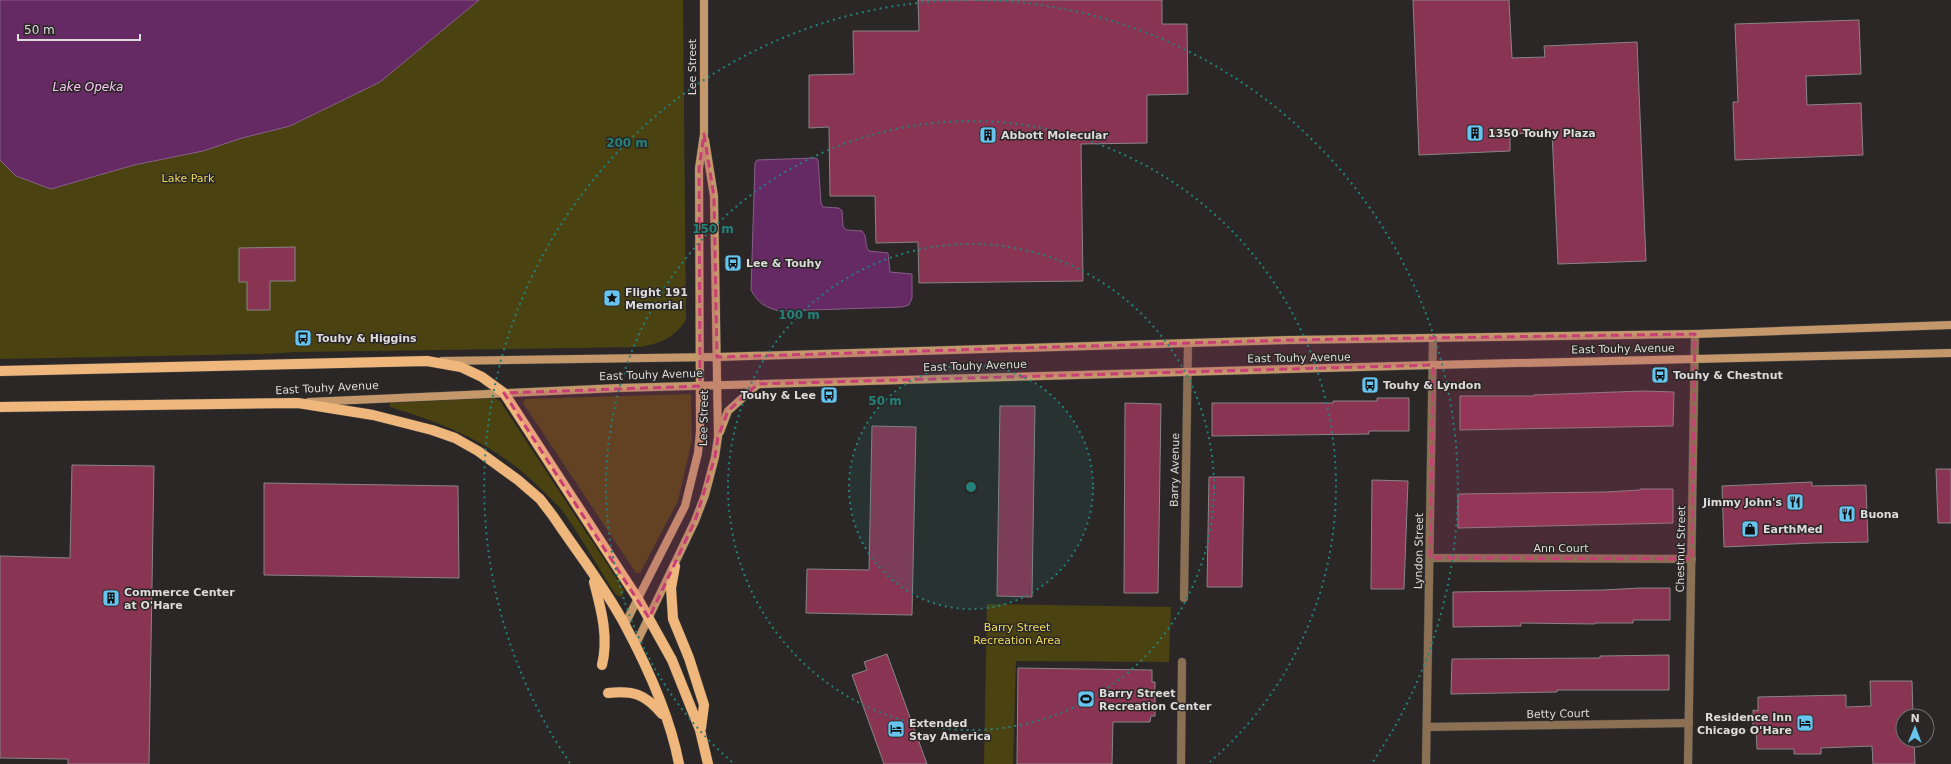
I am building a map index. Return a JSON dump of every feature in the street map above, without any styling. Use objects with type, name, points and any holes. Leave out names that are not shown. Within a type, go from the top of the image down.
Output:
[{"type":"main road","name":"Lee Street","points":[[625,624],[685,506],[698,453],[700,431],[699,168],[704,134],[704,0]]},
{"type":"main road","name":"Lee Street","points":[[635,646],[695,521],[705,495],[715,457],[718,437],[714,196],[704,134]]},
{"type":"main road","name":"East Touhy Avenue","points":[[0,371],[427,361],[699,358],[1188,343],[1695,334],[1951,324]]},
{"type":"main road","name":"East Touhy Avenue","points":[[0,407],[298,402],[758,384],[1433,365],[1951,353]]},
{"type":"main road","points":[[427,361],[461,367],[482,376],[504,393],[649,618],[672,660],[700,730],[708,764]]},
{"type":"main road","points":[[718,437],[728,411],[758,384]]},
{"type":"main road","points":[[298,402],[351,411],[410,424],[455,438],[478,451],[518,480],[540,500],[625,624],[667,719],[679,764]]},
{"type":"main road","points":[[674,566],[671,588],[673,619],[689,658],[704,705],[700,730]]},
{"type":"main road","points":[[591,573],[602,615],[605,652],[602,665]]},
{"type":"main road","points":[[608,693],[622,691],[640,695],[652,702],[667,719]]},
{"type":"street","name":"Chestnut Street","points":[[1688,764],[1695,334]]},
{"type":"street","name":"Lyndon Street","points":[[1426,764],[1433,338]]},
{"type":"street","name":"Barry Avenue","points":[[1184,598],[1188,343]]},
{"type":"street","name":"Ann Court","points":[[1430,558],[1692,559]]},
{"type":"street","points":[[1181,764],[1182,662]]},
{"type":"street","name":"Betty Court","points":[[1427,727],[1689,723]]},
{"type":"highlighted area","points":[[704,134],[714,196],[717,357],[1290,340],[1695,334],[1692,559],[1430,558],[1433,365],[758,384],[728,411],[718,437],[715,457],[695,521],[649,618],[504,393],[700,386],[699,168]]},
{"type":"green space","name":"Lake Park","points":[[0,0],[683,0],[686,320],[677,331],[666,339],[654,344],[640,347],[298,352],[0,359]]},
{"type":"green space","points":[[691,394],[692,440],[678,501],[640,573],[636,573],[523,403],[525,399]]},
{"type":"green space","points":[[494,398],[500,401],[624,590],[622,597],[616,595],[562,510],[527,475],[491,450],[452,429],[390,407],[390,403]]},
{"type":"green space","name":"Barry Street Recreation Area","points":[[987,604],[1171,607],[1169,662],[1016,661],[1013,764],[984,764]]},
{"type":"water","name":"Lake Opeka","points":[[0,0],[479,0],[380,82],[290,126],[242,138],[203,151],[134,165],[51,189],[16,176],[0,160]]},
{"type":"water","points":[[816,158],[818,160],[821,203],[823,207],[839,208],[842,211],[843,226],[846,230],[862,231],[864,233],[869,251],[888,253],[890,272],[912,274],[912,298],[909,305],[902,307],[780,311],[763,304],[754,295],[751,290],[755,163],[757,160]]},
{"type":"building","name":"Abbott Molecular","points":[[918,0],[1162,0],[1162,24],[1187,24],[1188,94],[1147,95],[1147,143],[1081,144],[1083,281],[919,283],[918,242],[876,243],[875,196],[830,196],[829,127],[809,128],[809,75],[854,74],[853,31],[919,31]]},
{"type":"building","name":"1350 Touhy Plaza","points":[[1413,0],[1509,0],[1512,58],[1545,57],[1544,46],[1637,42],[1646,261],[1558,264],[1552,132],[1510,134],[1510,151],[1419,155]]},
{"type":"building","points":[[1859,20],[1861,74],[1806,76],[1807,105],[1861,103],[1863,155],[1735,160],[1733,102],[1738,102],[1735,24]]},
{"type":"building","points":[[295,247],[295,281],[270,281],[270,310],[247,310],[247,282],[239,282],[239,248]]},
{"type":"building","points":[[1643,391],[1674,392],[1673,426],[1460,430],[1460,396],[1534,396]]},
{"type":"building","points":[[1377,398],[1409,398],[1409,431],[1369,431],[1369,434],[1212,436],[1212,403],[1333,403],[1333,401],[1377,401]]},
{"type":"building","points":[[1125,403],[1161,404],[1158,593],[1124,593]]},
{"type":"building","points":[[1000,406],[1035,406],[1032,597],[997,596]]},
{"type":"building","points":[[872,426],[916,427],[912,615],[806,613],[807,569],[869,570]]},
{"type":"building","name":"Commerce Center at O'Hare","points":[[72,465],[154,466],[149,764],[68,764],[68,759],[0,758],[0,556],[70,558]]},
{"type":"building","points":[[1936,469],[1951,469],[1951,523],[1938,523]]},
{"type":"building","points":[[1209,477],[1244,477],[1242,587],[1207,587]]},
{"type":"building","points":[[1372,480],[1408,481],[1404,589],[1371,589]]},
{"type":"building","points":[[1812,482],[1812,486],[1866,485],[1868,542],[1724,547],[1722,486]]},
{"type":"building","points":[[264,483],[458,486],[459,578],[264,575]]},
{"type":"building","points":[[1640,489],[1673,489],[1673,523],[1458,528],[1458,494],[1606,492]]},
{"type":"building","points":[[1670,588],[1670,620],[1633,620],[1633,623],[1595,624],[1521,623],[1521,626],[1453,627],[1453,592],[1603,590]]},
{"type":"building","points":[[887,654],[927,764],[884,764],[852,675],[867,670],[864,662]]},
{"type":"building","points":[[1669,655],[1669,690],[1557,690],[1557,692],[1451,694],[1452,659],[1600,658],[1600,656]]},
{"type":"building","name":"Barry Street Recreation Center","points":[[1018,668],[1152,670],[1152,682],[1155,682],[1155,716],[1151,716],[1150,722],[1113,722],[1112,764],[1017,764]]},
{"type":"building","name":"Residence Inn Chicago O'Hare","points":[[1870,681],[1912,681],[1913,708],[1895,708],[1895,748],[1914,748],[1915,764],[1873,764],[1872,746],[1821,748],[1821,754],[1794,754],[1794,749],[1757,749],[1756,728],[1753,728],[1753,710],[1758,711],[1758,697],[1846,695],[1846,707],[1871,706]]},
{"type":"place","name":"1350 Touhy Plaza","points":[[1475,133]]},
{"type":"place","name":"Abbott Molecular","points":[[988,135]]},
{"type":"place","name":"Lee & Touhy","points":[[733,263]]},
{"type":"place","name":"Flight 191 Memorial","points":[[612,298]]},
{"type":"place","name":"Touhy & Higgins","points":[[303,338]]},
{"type":"place","name":"Touhy & Chestnut","points":[[1660,375]]},
{"type":"place","name":"Touhy & Lyndon","points":[[1370,385]]},
{"type":"place","name":"Touhy & Lee","points":[[829,395]]},
{"type":"place","name":"Jimmy John's","points":[[1795,502]]},
{"type":"place","name":"Buona","points":[[1847,514]]},
{"type":"place","name":"EarthMed","points":[[1750,529]]},
{"type":"place","name":"Commerce Center at O'Hare","points":[[111,598]]},
{"type":"place","name":"Barry Street Recreation Center","points":[[1086,699]]},
{"type":"place","name":"Residence Inn Chicago O'Hare","points":[[1805,723]]},
{"type":"place","name":"Extended Stay America","points":[[896,729]]}]
